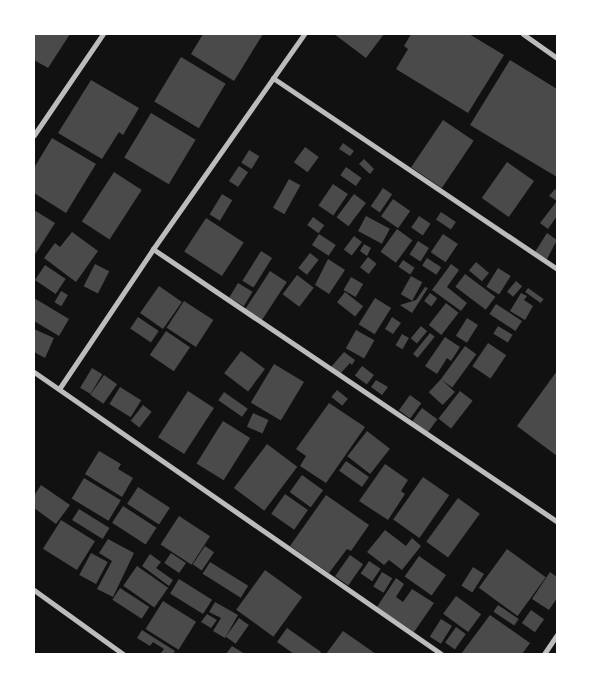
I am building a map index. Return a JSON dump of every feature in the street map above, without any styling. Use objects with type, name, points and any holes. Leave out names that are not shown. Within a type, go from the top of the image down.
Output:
[{"type":"street","points":[[34,135],[103,34]]},
{"type":"street","points":[[59,389],[153,249],[304,34]]},
{"type":"street","points":[[523,34],[557,58]]},
{"type":"street","points":[[273,78],[557,269]]},
{"type":"street","points":[[153,249],[557,521]]},
{"type":"street","points":[[34,372],[441,654]]},
{"type":"street","points":[[34,590],[123,654]]},
{"type":"street","points":[[544,654],[557,635]]},
{"type":"building","points":[[34,34],[70,34],[48,68],[34,60]]},
{"type":"building","points":[[203,34],[263,34],[234,81],[191,54]]},
{"type":"building","points":[[334,34],[384,34],[366,58]]},
{"type":"building","points":[[411,34],[469,34],[504,55],[468,113],[396,69],[408,49],[404,46]]},
{"type":"building","points":[[181,57],[226,84],[199,128],[154,102]]},
{"type":"building","points":[[510,60],[557,89],[557,177],[470,125]]},
{"type":"building","points":[[91,80],[139,108],[123,135],[119,132],[102,159],[58,133]]},
{"type":"building","points":[[151,113],[196,140],[169,184],[124,158]]},
{"type":"building","points":[[443,120],[474,141],[442,188],[411,167]]},
{"type":"building","points":[[52,138],[96,164],[66,213],[34,193],[34,168]]},
{"type":"building","points":[[343,143],[354,151],[350,156],[339,149]]},
{"type":"building","points":[[305,147],[319,157],[308,172],[294,162]]},
{"type":"building","points":[[249,150],[259,156],[252,169],[241,163]]},
{"type":"building","points":[[364,159],[374,169],[370,174],[359,164]]},
{"type":"building","points":[[507,162],[534,181],[509,217],[482,198]]},
{"type":"building","points":[[239,166],[248,172],[238,187],[229,181]]},
{"type":"building","points":[[346,167],[362,178],[356,186],[340,175]]},
{"type":"building","points":[[114,172],[142,190],[110,239],[82,221]]},
{"type":"building","points":[[289,179],[300,185],[284,214],[273,208]]},
{"type":"building","points":[[333,184],[348,194],[333,216],[318,206]]},
{"type":"building","points":[[383,188],[392,194],[380,212],[371,206]]},
{"type":"building","points":[[555,189],[557,191],[557,201],[549,196]]},
{"type":"building","points":[[222,194],[232,200],[220,221],[210,215]]},
{"type":"building","points":[[354,194],[366,203],[349,226],[337,217]]},
{"type":"building","points":[[393,199],[410,211],[398,228],[381,216]]},
{"type":"building","points":[[557,201],[557,216],[548,229],[540,223]]},
{"type":"building","points":[[34,210],[55,223],[34,256]]},
{"type":"building","points":[[441,212],[456,222],[451,230],[436,219]]},
{"type":"building","points":[[366,216],[390,229],[382,244],[358,231]]},
{"type":"building","points":[[419,216],[431,224],[423,235],[411,228]]},
{"type":"building","points":[[313,217],[324,225],[318,233],[307,225]]},
{"type":"building","points":[[206,218],[244,243],[222,276],[184,252]]},
{"type":"building","points":[[397,229],[412,240],[396,263],[381,252]]},
{"type":"building","points":[[72,232],[98,251],[76,282],[44,258],[55,243],[60,247]]},
{"type":"building","points":[[547,233],[557,240],[547,259],[535,252]]},
{"type":"building","points":[[319,234],[336,245],[329,256],[312,245]]},
{"type":"building","points":[[443,234],[458,244],[446,262],[431,252]]},
{"type":"building","points":[[354,236],[362,242],[352,256],[344,250]]},
{"type":"building","points":[[418,241],[429,248],[421,261],[410,255]]},
{"type":"building","points":[[364,244],[371,248],[367,256],[360,251]]},
{"type":"building","points":[[261,251],[272,258],[253,288],[242,281]]},
{"type":"building","points":[[310,253],[319,260],[307,275],[298,268]]},
{"type":"building","points":[[368,257],[377,264],[369,274],[360,267]]},
{"type":"building","points":[[427,258],[441,267],[436,275],[422,266]]},
{"type":"building","points":[[328,259],[345,270],[329,294],[315,285]]},
{"type":"building","points":[[403,260],[415,268],[410,274],[399,267]]},
{"type":"building","points":[[476,262],[489,273],[482,281],[469,270]]},
{"type":"building","points":[[95,264],[109,271],[98,294],[84,286]]},
{"type":"building","points":[[451,264],[459,270],[447,287],[467,303],[461,311],[432,290]]},
{"type":"building","points":[[45,265],[66,279],[56,294],[35,280]]},
{"type":"building","points":[[498,268],[511,276],[499,295],[486,287]]},
{"type":"building","points":[[270,271],[287,282],[262,320],[245,310]]},
{"type":"building","points":[[465,274],[495,297],[486,310],[455,287]]},
{"type":"building","points":[[297,275],[314,288],[299,307],[283,294]]},
{"type":"building","points":[[411,276],[422,282],[412,301],[401,294]]},
{"type":"building","points":[[351,277],[363,284],[356,297],[344,290]]},
{"type":"building","points":[[516,281],[522,286],[513,297],[507,292]]},
{"type":"building","points":[[238,283],[253,292],[244,306],[229,298]]},
{"type":"building","points":[[159,286],[182,302],[163,329],[140,313]]},
{"type":"building","points":[[425,287],[428,288],[412,313],[400,305],[416,300]]},
{"type":"building","points":[[528,288],[544,299],[541,303],[525,292]]},
{"type":"building","points":[[61,291],[68,295],[61,306],[54,302]]},
{"type":"building","points":[[345,292],[363,306],[355,316],[337,302]]},
{"type":"building","points":[[430,293],[437,298],[431,306],[424,301]]},
{"type":"building","points":[[521,293],[527,296],[524,300],[533,306],[525,320],[510,311]]},
{"type":"building","points":[[34,298],[69,319],[59,336],[34,321]]},
{"type":"building","points":[[375,298],[391,308],[375,334],[359,324]]},
{"type":"building","points":[[184,301],[213,320],[196,347],[167,328]]},
{"type":"building","points":[[446,303],[459,313],[441,335],[429,325]]},
{"type":"building","points":[[496,304],[522,321],[515,331],[489,314]]},
{"type":"building","points":[[138,317],[159,331],[151,343],[130,329]]},
{"type":"building","points":[[392,317],[401,323],[393,334],[385,329]]},
{"type":"building","points":[[467,318],[478,325],[467,343],[456,336]]},
{"type":"building","points":[[421,326],[427,331],[417,343],[411,338]]},
{"type":"building","points":[[498,326],[513,335],[508,342],[493,334]]},
{"type":"building","points":[[34,329],[54,338],[45,358],[34,352]]},
{"type":"building","points":[[356,330],[374,340],[364,359],[346,348]]},
{"type":"building","points":[[166,331],[190,347],[174,371],[150,355]]},
{"type":"building","points":[[430,333],[435,337],[418,358],[413,354]]},
{"type":"building","points":[[402,334],[409,338],[402,349],[396,345]]},
{"type":"building","points":[[445,337],[460,347],[451,361],[447,358],[437,374],[425,366]]},
{"type":"building","points":[[488,343],[506,355],[491,379],[472,366]]},
{"type":"building","points":[[465,346],[476,354],[452,387],[441,379]]},
{"type":"building","points":[[241,351],[265,369],[248,391],[224,373]]},
{"type":"building","points":[[344,352],[355,360],[352,365],[350,363],[340,374],[331,367]]},
{"type":"building","points":[[274,364],[304,382],[281,421],[251,403]]},
{"type":"building","points":[[362,366],[374,375],[367,385],[355,376]]},
{"type":"building","points":[[92,368],[102,374],[90,394],[80,388]]},
{"type":"building","points":[[557,371],[557,456],[517,426]]},
{"type":"building","points":[[104,375],[117,384],[103,404],[90,395]]},
{"type":"building","points":[[441,379],[455,392],[443,405],[429,392]]},
{"type":"building","points":[[376,380],[388,387],[382,395],[371,387]]},
{"type":"building","points":[[120,387],[141,400],[131,417],[109,404]]},
{"type":"building","points":[[337,390],[348,399],[342,406],[331,397]]},
{"type":"building","points":[[188,391],[214,408],[184,454],[158,437]]},
{"type":"building","points":[[460,391],[473,401],[451,428],[438,419]]},
{"type":"building","points":[[224,392],[248,409],[242,417],[218,400]]},
{"type":"building","points":[[410,395],[421,403],[410,419],[399,410]]},
{"type":"building","points":[[329,403],[365,427],[326,483],[300,466],[306,456],[296,449]]},
{"type":"building","points":[[143,405],[152,412],[139,428],[131,421]]},
{"type":"building","points":[[422,408],[437,419],[427,433],[412,422]]},
{"type":"building","points":[[253,413],[269,420],[262,434],[247,427]]},
{"type":"building","points":[[223,421],[250,438],[224,480],[197,463]]},
{"type":"building","points":[[367,431],[390,449],[370,474],[347,456]]},
{"type":"building","points":[[267,444],[297,467],[264,511],[234,488]]},
{"type":"building","points":[[99,451],[121,464],[118,469],[133,478],[122,497],[85,474]]},
{"type":"building","points":[[346,461],[369,477],[362,487],[339,471]]},
{"type":"building","points":[[385,464],[408,480],[401,491],[405,494],[388,520],[359,501]]},
{"type":"building","points":[[302,475],[323,490],[311,507],[290,492]]},
{"type":"building","points":[[423,477],[449,495],[419,538],[393,520]]},
{"type":"building","points":[[84,478],[121,500],[108,521],[72,499]]},
{"type":"building","points":[[41,485],[70,505],[56,524],[34,508],[34,496]]},
{"type":"building","points":[[138,487],[170,508],[159,524],[127,504]]},
{"type":"building","points":[[285,494],[308,510],[294,530],[271,514]]},
{"type":"building","points":[[326,495],[369,525],[351,551],[347,549],[329,573],[290,546]]},
{"type":"building","points":[[458,498],[480,514],[448,558],[426,542]]},
{"type":"building","points":[[123,506],[157,528],[146,545],[112,523]]},
{"type":"building","points":[[79,509],[110,528],[103,539],[72,520]]},
{"type":"building","points":[[179,516],[210,536],[192,565],[160,545]]},
{"type":"building","points":[[61,520],[95,541],[77,570],[43,549]]},
{"type":"building","points":[[385,530],[406,546],[412,538],[421,546],[402,570],[389,560],[384,565],[367,552]]},
{"type":"building","points":[[108,539],[134,553],[113,597],[97,589],[112,561],[99,553]]},
{"type":"building","points":[[205,546],[214,552],[202,570],[193,564]]},
{"type":"building","points":[[507,549],[546,577],[518,616],[479,588]]},
{"type":"building","points":[[91,553],[108,562],[96,584],[79,575]]},
{"type":"building","points":[[171,553],[186,563],[179,573],[164,563]]},
{"type":"building","points":[[150,554],[161,562],[156,568],[173,580],[169,586],[142,566]]},
{"type":"building","points":[[350,555],[363,564],[348,585],[335,576]]},
{"type":"building","points":[[419,556],[446,575],[432,595],[405,576]]},
{"type":"building","points":[[369,561],[381,569],[372,581],[361,573]]},
{"type":"building","points":[[210,562],[248,586],[241,598],[203,574]]},
{"type":"building","points":[[137,566],[168,588],[154,607],[123,586]]},
{"type":"building","points":[[473,567],[484,574],[472,593],[461,586]]},
{"type":"building","points":[[265,570],[302,597],[273,637],[236,610]]},
{"type":"building","points":[[382,572],[392,578],[384,593],[373,587]]},
{"type":"building","points":[[550,572],[557,577],[557,598],[549,610],[532,599]]},
{"type":"building","points":[[396,578],[404,584],[396,597],[403,602],[412,589],[434,603],[414,632],[377,607]]},
{"type":"building","points":[[179,579],[212,600],[203,614],[170,593]]},
{"type":"building","points":[[120,588],[149,607],[142,619],[112,600]]},
{"type":"building","points":[[456,596],[481,614],[468,632],[443,614]]},
{"type":"building","points":[[163,601],[196,622],[179,650],[146,629]]},
{"type":"building","points":[[215,602],[238,615],[225,638],[213,631],[221,618],[209,612]]},
{"type":"building","points":[[498,605],[519,619],[514,626],[494,612]]},
{"type":"building","points":[[531,610],[544,619],[535,632],[522,623]]},
{"type":"building","points":[[207,614],[217,620],[211,628],[201,622]]},
{"type":"building","points":[[490,615],[530,643],[522,654],[461,654]]},
{"type":"building","points":[[239,618],[249,625],[236,644],[226,637]]},
{"type":"building","points":[[441,619],[452,626],[441,644],[430,637]]},
{"type":"building","points":[[456,627],[466,634],[455,649],[445,643]]},
{"type":"building","points":[[287,628],[321,652],[320,654],[294,654],[277,642]]},
{"type":"building","points":[[142,630],[175,651],[173,654],[160,654],[164,649],[153,642],[150,646],[137,638]]},
{"type":"building","points":[[343,631],[376,654],[326,654]]},
{"type":"building","points":[[232,646],[245,654],[226,654]]}]
